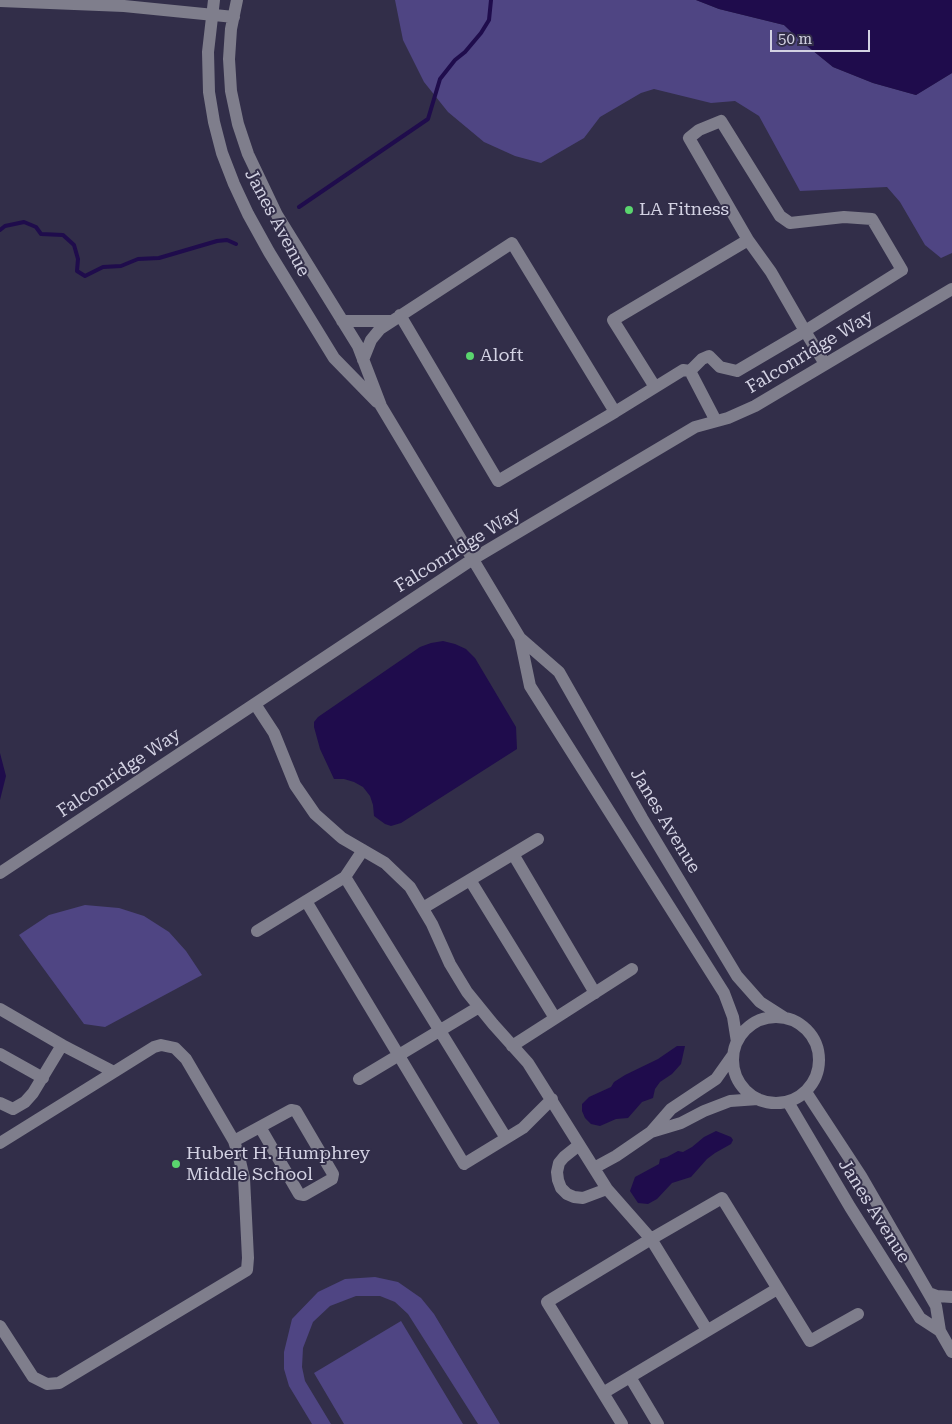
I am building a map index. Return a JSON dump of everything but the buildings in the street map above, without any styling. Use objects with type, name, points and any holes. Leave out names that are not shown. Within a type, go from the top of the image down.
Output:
[{"type":"street","name":"Janes Avenue","points":[[214,0],[208,52],[209,92],[222,153],[234,184],[269,252],[334,358],[381,406]]},
{"type":"street","name":"Janes Avenue","points":[[237,0],[231,29],[229,59],[231,91],[238,124],[248,154],[277,215],[358,346],[381,406],[520,638],[559,672],[642,818],[737,976],[760,1002],[785,1018],[799,1024],[811,1034],[818,1048],[819,1064],[815,1079],[806,1092],[861,1176],[929,1293],[946,1331],[951,1350]]},
{"type":"street","points":[[0,1],[124,6],[234,17]]},
{"type":"street","points":[[690,371],[702,359],[709,356],[720,366],[738,371],[805,331],[902,270],[872,219],[844,217],[790,223],[780,216],[721,121],[700,130],[690,138],[748,240],[771,272],[805,331],[825,364]]},
{"type":"street","points":[[654,387],[614,320],[748,240]]},
{"type":"street","points":[[363,360],[371,340],[380,329],[512,243],[615,412]]},
{"type":"street","name":"Falconridge Way","points":[[0,873],[473,559],[695,427],[728,418],[755,406],[952,289]]},
{"type":"street","points":[[342,321],[395,318]]},
{"type":"street","points":[[395,318],[498,481],[683,370],[690,371]]},
{"type":"street","points":[[690,371],[716,422]]},
{"type":"street","name":"Janes Avenue","points":[[520,638],[530,686],[724,993],[733,1017],[737,1042]]},
{"type":"street","points":[[255,704],[274,733],[295,785],[316,814],[342,838],[385,863],[410,888],[432,924],[450,964],[467,992],[528,1063],[607,1189],[651,1239],[708,1330]]},
{"type":"street","points":[[423,908],[538,839]]},
{"type":"street","points":[[257,931],[345,877],[363,850]]},
{"type":"street","points":[[513,854],[595,993]]},
{"type":"street","points":[[345,877],[506,1138]]},
{"type":"street","points":[[470,880],[555,1018]]},
{"type":"street","points":[[306,901],[464,1164],[523,1128],[552,1099]]},
{"type":"street","points":[[512,1046],[632,969]]},
{"type":"street","points":[[359,1079],[479,1006]]},
{"type":"street","points":[[0,1008],[62,1045],[114,1072]]},
{"type":"street","name":"Janes Avenue","points":[[758,1099],[746,1092],[738,1081],[733,1068],[733,1055],[737,1042],[745,1030],[757,1022],[770,1017],[785,1018]]},
{"type":"street","points":[[0,1103],[13,1109],[20,1106],[33,1093],[62,1045]]},
{"type":"street","points":[[0,1142],[154,1047],[161,1045],[175,1048],[186,1059],[234,1141],[240,1157],[244,1178],[248,1258],[247,1270],[59,1383],[46,1384],[33,1377],[0,1326]]},
{"type":"street","points":[[0,1054],[42,1078]]},
{"type":"street","points":[[594,1168],[616,1156],[651,1132],[671,1110],[716,1079],[733,1055]]},
{"type":"street","points":[[651,1132],[681,1123],[704,1111],[730,1101],[758,1099],[773,1103],[788,1102],[806,1092]]},
{"type":"street","name":"Janes Avenue","points":[[788,1102],[855,1215],[920,1318],[946,1331]]},
{"type":"street","points":[[234,1141],[291,1110],[296,1111],[332,1174],[332,1179],[304,1195],[300,1194],[260,1127]]},
{"type":"street","points":[[579,1145],[564,1156],[559,1164],[557,1172],[561,1188],[567,1194],[583,1198],[607,1189]]},
{"type":"street","points":[[622,1424],[547,1302],[722,1198],[810,1341],[858,1314]]},
{"type":"street","points":[[603,1393],[777,1289]]},
{"type":"street","points":[[929,1293],[937,1296],[952,1297]]},
{"type":"street","points":[[630,1377],[658,1424]]},
{"type":"shaded area","points":[[395,0],[696,0],[719,9],[784,25],[833,67],[873,83],[916,95],[952,73],[952,253],[941,258],[925,245],[900,202],[887,187],[800,191],[759,116],[735,101],[711,103],[654,89],[641,93],[600,117],[584,138],[541,163],[515,156],[484,142],[448,112],[424,82],[403,40]]},
{"type":"shaded area","points":[[696,0],[952,0],[952,73],[916,95],[873,83],[833,67],[784,25],[719,9]]},
{"type":"shaded area","points":[[443,641],[466,649],[475,658],[516,727],[517,749],[401,823],[391,826],[374,816],[370,796],[363,787],[344,779],[334,779],[320,749],[314,722],[318,717],[420,647]]},
{"type":"shaded area","points":[[0,753],[6,776],[0,800]]},
{"type":"shaded area","points":[[85,905],[119,908],[144,916],[169,932],[186,951],[202,975],[105,1027],[84,1024],[19,935],[49,915]]},
{"type":"shaded area","points":[[677,1046],[685,1046],[681,1064],[672,1074],[660,1082],[655,1089],[653,1098],[642,1102],[628,1118],[616,1119],[600,1126],[591,1124],[585,1118],[582,1104],[589,1097],[611,1087],[614,1082],[625,1075],[658,1059]]},
{"type":"shaded area","points":[[716,1131],[731,1137],[733,1140],[731,1144],[707,1159],[691,1177],[672,1183],[657,1199],[648,1204],[638,1203],[630,1191],[635,1177],[659,1164],[660,1159],[678,1151],[683,1152]]},
{"type":"shaded area","points":[[375,1277],[398,1282],[421,1298],[434,1314],[500,1424],[478,1424],[408,1314],[395,1302],[380,1296],[356,1296],[330,1306],[313,1322],[303,1348],[302,1367],[305,1381],[331,1424],[312,1424],[289,1386],[284,1369],[284,1352],[292,1319],[318,1292],[345,1279]]},
{"type":"shaded area","points":[[401,1321],[463,1424],[344,1424],[314,1373]]},
{"type":"waterway","points":[[299,207],[428,119],[440,79],[481,33],[489,20],[491,0]]},
{"type":"waterway","points":[[0,230],[5,226],[24,222],[36,227],[41,234],[63,235],[74,245],[78,259],[77,271],[85,276],[103,267],[121,266],[138,259],[159,258],[217,241],[227,240],[236,244]]},
{"type":"place","name":"LA Fitness","points":[[629,210]]},
{"type":"place","name":"Aloft","points":[[470,356]]},
{"type":"place","name":"Hubert H. Humphrey Middle School","points":[[176,1164]]}]
